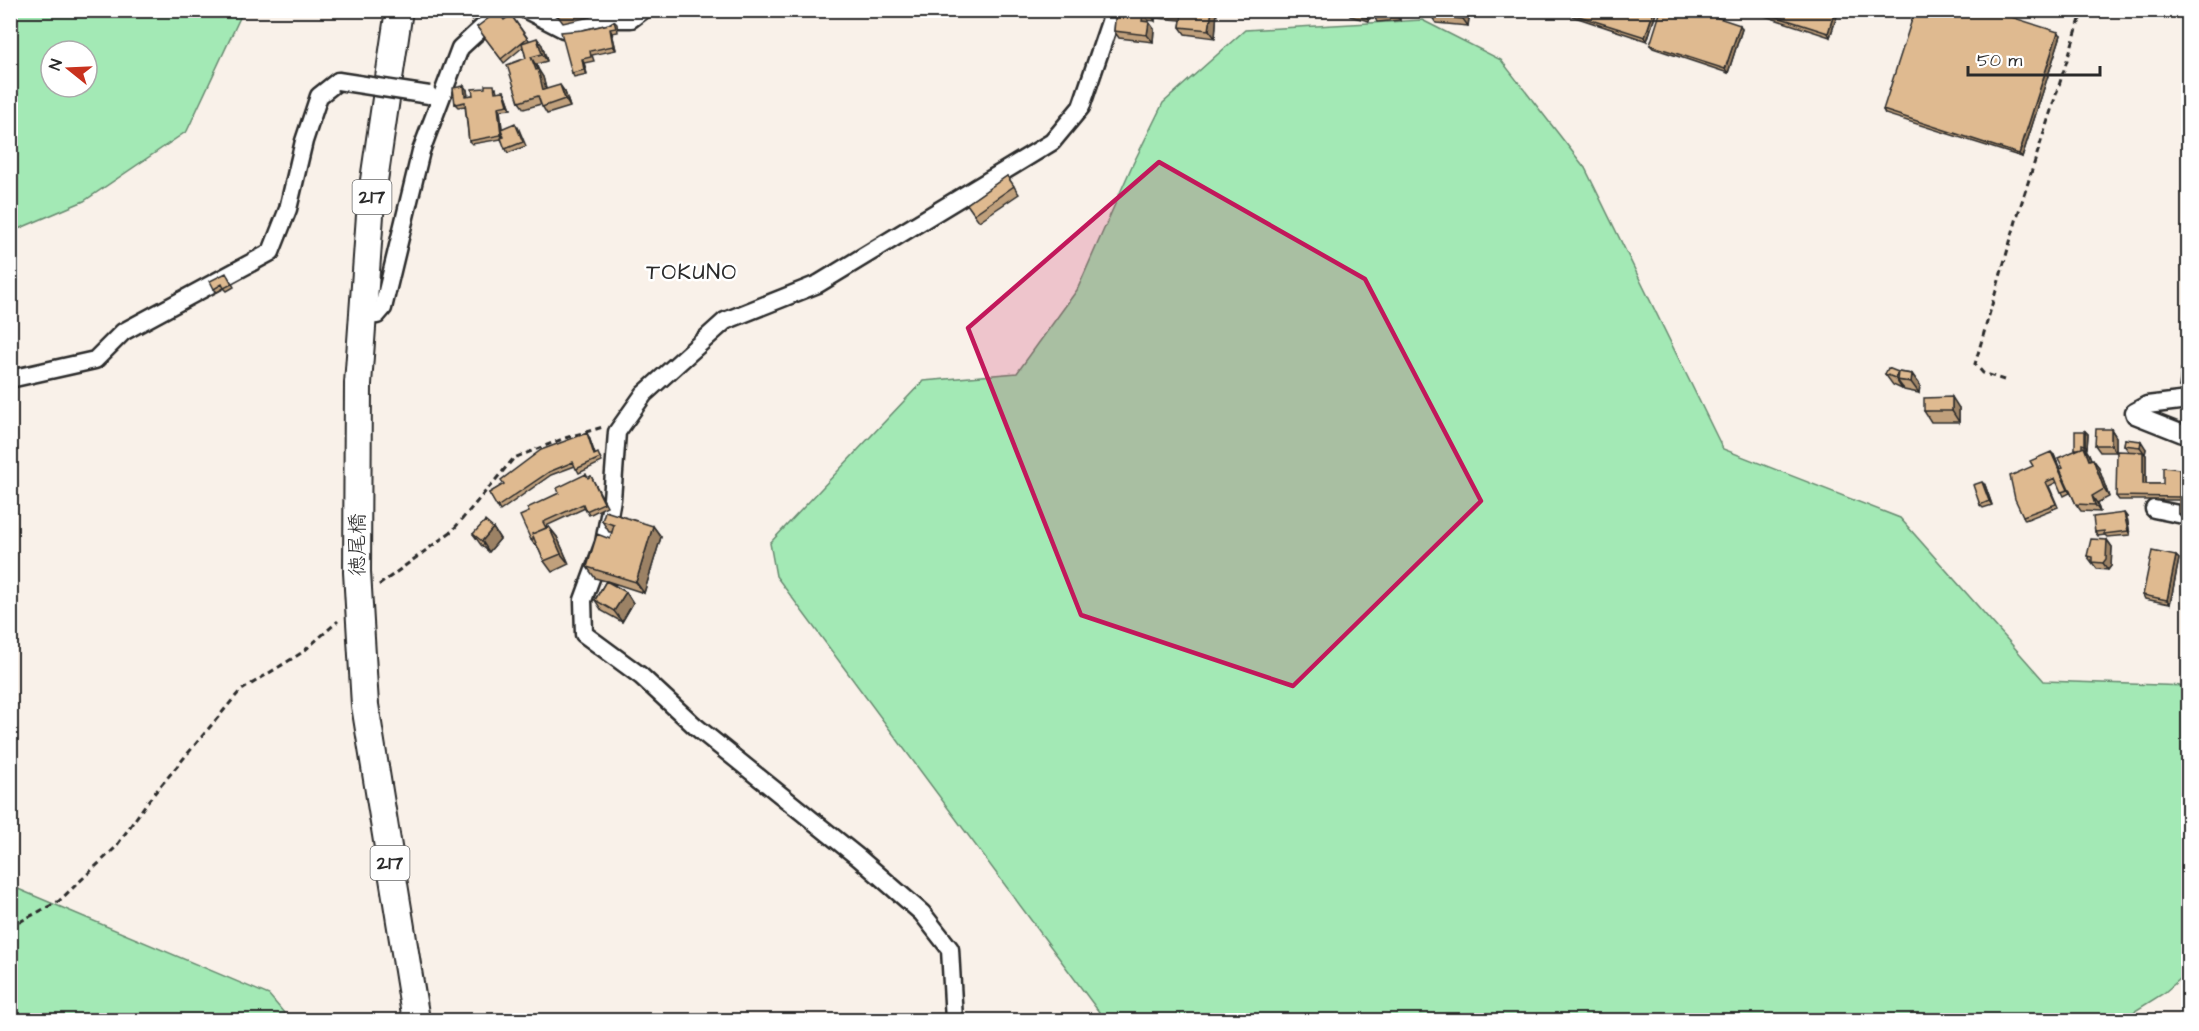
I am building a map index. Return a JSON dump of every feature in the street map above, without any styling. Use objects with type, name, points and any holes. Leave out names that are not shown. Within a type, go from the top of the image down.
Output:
[{"type":"highway","name":"217","points":[[363,316],[371,201],[399,10]]},
{"type":"highway","name":"徳尾橋","points":[[363,316],[358,384],[357,572],[365,705],[416,1020]]},
{"type":"street","points":[[363,316],[377,315],[383,308],[436,97],[460,48],[487,23],[507,10]]},
{"type":"street","points":[[526,10],[563,29],[613,19],[631,19],[643,10]]},
{"type":"street","points":[[954,1020],[950,949],[922,913],[860,858],[695,726],[641,675],[584,633],[583,600],[604,543],[612,499],[617,432],[644,394],[725,321],[818,284],[1053,142],[1082,107],[1114,10]]},
{"type":"street","points":[[10,379],[95,360],[123,332],[271,252],[288,209],[304,141],[319,96],[338,81],[436,97]]},
{"type":"street","points":[[2188,400],[2147,405],[2134,412],[2135,415],[2188,436]]},
{"type":"street","points":[[2154,509],[2188,516]]},
{"type":"path","points":[[2004,380],[1983,373],[1975,364],[2018,214],[2084,10]]},
{"type":"path","points":[[378,585],[452,531],[514,458],[600,426],[617,432]]},
{"type":"path","points":[[10,927],[59,901],[115,848],[148,801],[240,691],[303,652],[339,619]]},
{"type":"highlighted area","points":[[1159,162],[1365,279],[1481,501],[1293,686],[1081,615],[968,328]]},
{"type":"green space","points":[[11,10],[243,10],[187,131],[84,201],[11,232]]},
{"type":"green space","points":[[1422,20],[1501,60],[1585,168],[1723,449],[1900,518],[2044,681],[2188,686],[2188,972],[2164,993],[2121,1020],[1105,1020],[776,576],[770,543],[923,381],[1017,373],[1077,290],[1131,168],[1163,103],[1245,30]]},
{"type":"green space","points":[[11,886],[269,995],[290,1020],[11,1020]]},
{"type":"building","points":[[555,10],[581,10],[558,15]]},
{"type":"building","points":[[1116,10],[1150,10],[1150,14],[1143,13],[1142,21],[1149,22],[1147,35],[1114,31]]},
{"type":"building","points":[[1152,10],[1212,10],[1209,30],[1180,27],[1182,14]]},
{"type":"building","points":[[1348,10],[1369,10],[1367,17],[1347,12]]},
{"type":"building","points":[[1374,10],[1397,10],[1397,17],[1375,18]]},
{"type":"building","points":[[1418,10],[1431,10],[1431,13],[1418,13]]},
{"type":"building","points":[[1432,10],[1464,10],[1463,19],[1431,16]]},
{"type":"building","points":[[1570,10],[1654,10],[1645,37],[1569,13]]},
{"type":"building","points":[[1661,10],[1695,10],[1740,25],[1725,69],[1650,45]]},
{"type":"building","points":[[1763,10],[1835,10],[1828,33],[1762,12]]},
{"type":"building","points":[[1915,10],[2006,10],[2005,15],[2058,32],[2019,154],[1883,110]]},
{"type":"building","points":[[498,11],[504,20],[511,15],[527,38],[501,59],[477,27]]},
{"type":"building","points":[[614,21],[616,28],[610,29],[613,46],[590,51],[591,57],[582,59],[584,70],[572,73],[561,32],[583,30]]},
{"type":"building","points":[[537,38],[542,54],[531,57],[536,70],[538,69],[543,90],[560,85],[565,99],[542,107],[538,96],[519,102],[507,65],[526,58],[522,43]]},
{"type":"building","points":[[485,85],[494,85],[495,92],[504,91],[508,105],[498,107],[501,135],[469,141],[465,102],[455,104],[453,88],[464,86],[465,96],[473,95],[472,89],[485,88]]},
{"type":"building","points":[[515,123],[523,142],[505,149],[501,129]]},
{"type":"building","points":[[1007,176],[1014,186],[974,214],[967,204]]},
{"type":"building","points":[[226,273],[232,284],[224,288],[222,284],[214,289],[210,281]]},
{"type":"building","points":[[1888,368],[1898,372],[1895,378],[1885,374]]},
{"type":"building","points":[[2181,369],[2188,369],[2188,387],[2179,387]]},
{"type":"building","points":[[1898,372],[1912,374],[1911,382],[1897,380]]},
{"type":"building","points":[[1952,397],[1952,411],[1924,411],[1924,398]]},
{"type":"building","points":[[2096,429],[2111,429],[2111,445],[2095,445]]},
{"type":"building","points":[[2075,431],[2085,431],[2085,445],[2082,444],[2082,448],[2075,449]]},
{"type":"building","points":[[587,433],[594,455],[598,453],[600,458],[576,469],[573,462],[549,472],[497,507],[489,493],[504,484],[501,480],[541,450]]},
{"type":"building","points":[[2125,439],[2141,441],[2140,447],[2124,445]]},
{"type":"building","points":[[2084,447],[2089,460],[2093,459],[2104,489],[2092,496],[2095,505],[2076,504],[2060,469],[2063,468],[2058,458]]},
{"type":"building","points":[[2117,451],[2143,452],[2143,484],[2163,484],[2163,467],[2179,469],[2179,497],[2116,496]]},
{"type":"building","points":[[2051,452],[2068,490],[2061,492],[2055,478],[2046,482],[2056,504],[2023,516],[2015,499],[2010,476],[2033,466],[2030,461]]},
{"type":"building","points":[[586,474],[588,478],[591,476],[604,503],[586,511],[583,504],[543,522],[546,528],[532,534],[534,538],[531,540],[520,516],[529,512],[527,508],[559,493],[557,488]]},
{"type":"building","points":[[2179,475],[2188,475],[2188,514],[2179,514]]},
{"type":"building","points":[[1982,482],[1989,501],[1980,505],[1973,485]]},
{"type":"building","points":[[605,511],[653,526],[636,582],[587,567],[597,534],[610,539],[614,525],[602,521]]},
{"type":"building","points":[[2124,513],[2128,531],[2104,534],[2104,531],[2095,532],[2093,517]]},
{"type":"building","points":[[485,521],[493,528],[482,541],[473,534]]},
{"type":"building","points":[[549,527],[561,554],[544,561],[532,534]]},
{"type":"building","points":[[2091,539],[2107,540],[2106,559],[2103,563],[2092,562],[2092,557],[2087,556]]},
{"type":"building","points":[[2152,551],[2176,556],[2167,600],[2143,595]]},
{"type":"building","points":[[606,581],[626,592],[614,611],[595,600]]},
{"type":"district","name":"TOKUNO","points":[[692,272]]}]
